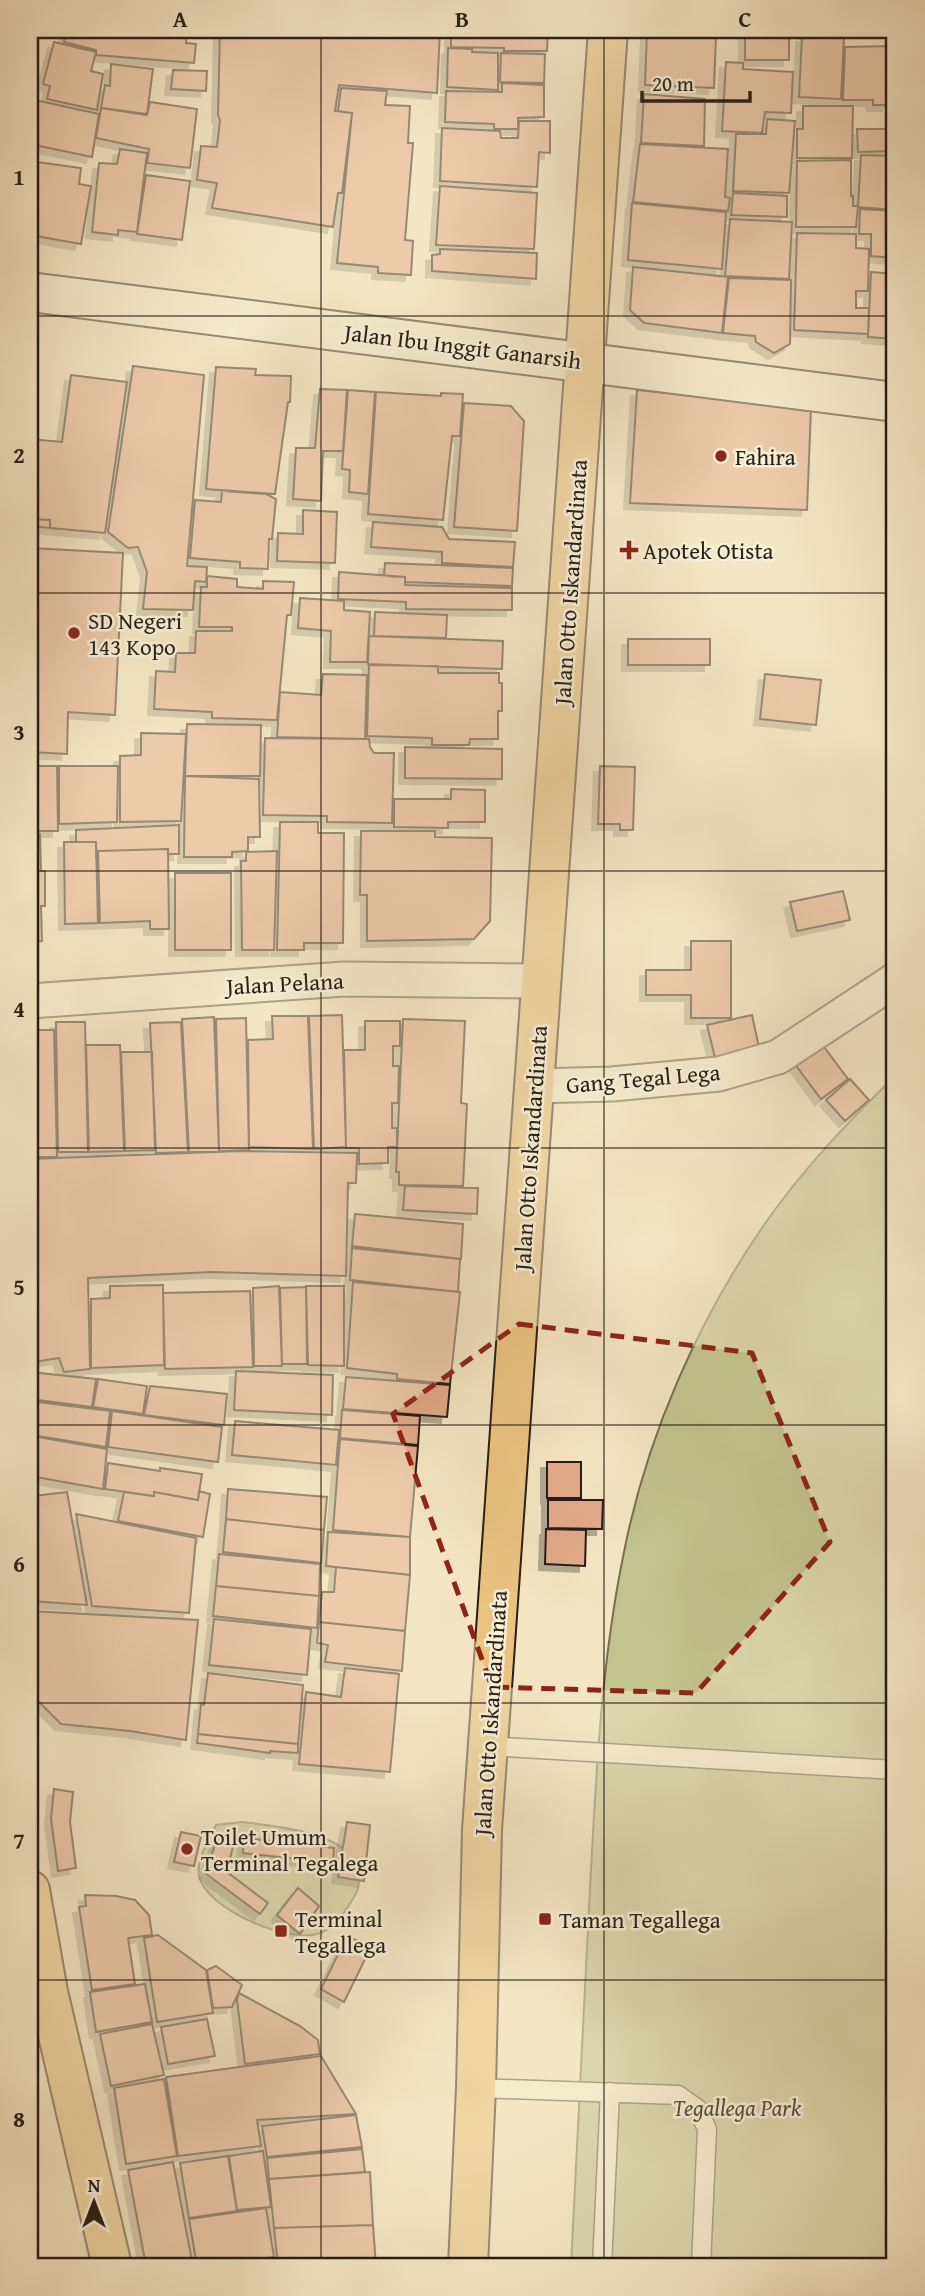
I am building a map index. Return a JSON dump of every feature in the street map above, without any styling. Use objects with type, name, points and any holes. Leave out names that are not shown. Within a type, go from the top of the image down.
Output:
[{"type":"main road","name":"Jalan Otto Iskandardinata","points":[[468,2266],[487,1746],[608,30]]},
{"type":"main road","name":"Jalan Ibu Inggit Ganarsih","points":[[30,292],[895,402]]},
{"type":"main road","points":[[30,1890],[39,1993],[112,2266]]},
{"type":"street","name":"Jalan Pelana","points":[[30,1001],[344,979],[542,981]]},
{"type":"street","name":"Gang Tegal Lega","points":[[534,1086],[612,1084],[719,1074],[778,1057],[895,980]]},
{"type":"lane","points":[[487,1746],[895,1770]]},
{"type":"lane","points":[[476,2088],[678,2095],[698,2109],[707,2129],[701,2266]]},
{"type":"lane","points":[[602,2266],[610,2092]]},
{"type":"highlighted area","points":[[519,1324],[752,1353],[830,1542],[696,1693],[492,1687],[393,1414]]},
{"type":"green space","name":"Tegallega Park","points":[[895,1076],[895,2266],[571,2266],[601,1720],[616,1594],[634,1509],[646,1466],[678,1381],[696,1341],[740,1262],[764,1225],[810,1166]]},
{"type":"green space","points":[[242,1822],[310,1833],[343,1848],[353,1859],[358,1872],[358,1888],[347,1909],[334,1924],[317,1934],[304,1935],[268,1928],[232,1911],[205,1888],[199,1876],[199,1863],[216,1825]]},
{"type":"building","points":[[66,30],[187,30],[186,43],[196,44],[194,63],[96,55],[96,50],[64,42]]},
{"type":"building","points":[[220,30],[440,30],[437,93],[339,85],[335,111],[352,113],[342,193],[338,193],[333,227],[212,208],[217,183],[197,180],[201,146],[217,147],[220,120]]},
{"type":"building","points":[[451,30],[548,30],[547,51],[451,47]]},
{"type":"building","points":[[745,30],[795,30],[795,37],[789,37],[789,60],[745,60]]},
{"type":"building","points":[[804,30],[835,30],[835,32],[804,33]]},
{"type":"building","points":[[647,33],[716,36],[714,88],[645,85]]},
{"type":"building","points":[[802,36],[844,38],[841,99],[799,97]]},
{"type":"building","points":[[54,42],[96,52],[91,71],[103,74],[97,110],[47,99],[50,86],[43,84]]},
{"type":"building","points":[[895,46],[895,101],[888,101],[888,105],[873,105],[873,100],[843,100],[845,47]]},
{"type":"building","points":[[448,48],[498,53],[498,90],[447,87]]},
{"type":"building","points":[[501,53],[545,54],[544,83],[500,82]]},
{"type":"building","points":[[726,62],[743,63],[743,69],[793,72],[791,113],[765,112],[762,133],[722,131]]},
{"type":"building","points":[[111,64],[153,69],[147,114],[101,108],[105,85],[110,86]]},
{"type":"building","points":[[173,70],[207,71],[206,91],[171,89]]},
{"type":"building","points":[[502,83],[544,85],[544,117],[518,118],[518,129],[494,129],[494,124],[445,122],[446,91],[502,92]]},
{"type":"building","points":[[341,88],[387,91],[385,105],[410,106],[408,143],[413,143],[405,240],[413,241],[411,275],[378,273],[378,267],[337,263],[352,113],[338,111]]},
{"type":"building","points":[[644,94],[705,99],[704,146],[641,143]]},
{"type":"building","points":[[35,100],[99,114],[92,157],[30,144],[30,119]]},
{"type":"building","points":[[150,102],[197,109],[190,168],[147,163],[149,149],[96,138],[101,108],[147,115]]},
{"type":"building","points":[[803,106],[853,106],[852,158],[797,158],[797,129],[803,129]]},
{"type":"building","points":[[767,119],[795,121],[789,193],[733,191],[736,134],[766,134]]},
{"type":"building","points":[[519,121],[550,121],[550,153],[539,152],[537,187],[440,181],[442,128],[500,131],[501,138],[518,138]]},
{"type":"building","points":[[857,129],[895,129],[895,151],[858,152]]},
{"type":"building","points":[[640,144],[728,149],[725,197],[730,198],[728,211],[633,202]]},
{"type":"building","points":[[120,149],[147,153],[137,232],[118,230],[118,235],[92,232],[99,163],[117,164]]},
{"type":"building","points":[[861,155],[895,156],[895,210],[858,207]]},
{"type":"building","points":[[851,160],[851,196],[853,206],[858,206],[856,227],[796,227],[797,161]]},
{"type":"building","points":[[37,162],[81,168],[79,184],[91,186],[81,244],[30,235],[30,201]]},
{"type":"building","points":[[146,175],[190,181],[182,240],[137,234]]},
{"type":"building","points":[[440,186],[537,193],[534,249],[436,245]]},
{"type":"building","points":[[733,193],[787,196],[787,217],[731,215]]},
{"type":"building","points":[[632,203],[726,212],[722,269],[628,260]]},
{"type":"building","points":[[860,209],[895,211],[895,258],[871,256],[871,234],[859,234]]},
{"type":"building","points":[[730,219],[792,222],[789,279],[725,276]]},
{"type":"building","points":[[797,233],[856,234],[856,248],[869,249],[868,291],[856,291],[856,308],[869,308],[868,334],[794,330]]},
{"type":"building","points":[[440,249],[537,253],[536,279],[432,271],[432,255],[440,254]]},
{"type":"building","points":[[633,267],[728,277],[722,333],[644,323],[630,310]]},
{"type":"building","points":[[871,272],[895,274],[895,339],[868,337]]},
{"type":"building","points":[[729,278],[791,280],[790,344],[774,353],[756,342],[755,336],[723,333]]},
{"type":"building","points":[[133,366],[204,375],[187,566],[207,567],[206,582],[195,581],[193,610],[143,609],[147,572],[138,547],[128,548],[108,532]]},
{"type":"building","points":[[216,367],[256,369],[255,375],[291,376],[290,402],[275,494],[206,489]]},
{"type":"building","points":[[71,375],[127,382],[105,533],[50,528],[50,520],[30,519],[30,439],[62,442]]},
{"type":"building","points":[[320,389],[347,390],[343,451],[323,451],[321,501],[293,499],[296,448],[315,448]]},
{"type":"building","points":[[348,390],[375,392],[368,494],[349,492],[350,470],[342,469]]},
{"type":"building","name":"Fahira","points":[[637,390],[811,408],[807,510],[630,503]]},
{"type":"building","points":[[376,392],[441,396],[441,393],[463,394],[460,436],[452,436],[443,520],[368,514]]},
{"type":"building","points":[[464,403],[511,406],[524,421],[517,531],[454,527]]},
{"type":"building","points":[[222,491],[266,494],[276,499],[272,539],[269,539],[268,569],[240,568],[240,562],[190,558],[195,500],[221,502]]},
{"type":"building","points":[[303,510],[337,512],[335,563],[277,561],[278,533],[303,534]]},
{"type":"building","points":[[30,519],[50,520],[50,528],[30,526]]},
{"type":"building","points":[[373,522],[442,527],[449,539],[515,542],[513,567],[442,563],[442,552],[371,547]]},
{"type":"building","name":"SD Negeri 143 Kopo","points":[[30,548],[123,553],[115,715],[68,712],[67,754],[30,752]]},
{"type":"building","points":[[385,563],[513,568],[512,586],[405,582],[405,577],[384,576]]},
{"type":"building","points":[[339,572],[405,577],[405,585],[512,588],[512,610],[406,609],[406,602],[338,599]]},
{"type":"building","points":[[207,576],[237,579],[237,587],[263,589],[263,581],[294,582],[291,615],[287,615],[277,720],[212,718],[212,712],[154,709],[156,671],[175,672],[176,653],[195,653],[196,631],[232,631],[232,627],[199,627],[201,587],[207,587]]},
{"type":"building","points":[[300,598],[344,601],[344,610],[370,612],[367,662],[330,662],[331,631],[298,628]]},
{"type":"building","points":[[375,612],[447,615],[446,638],[374,636]]},
{"type":"building","points":[[369,636],[503,641],[502,669],[368,664]]},
{"type":"building","points":[[628,639],[710,639],[710,665],[628,665]]},
{"type":"building","points":[[369,665],[438,666],[438,673],[499,673],[499,683],[502,683],[502,711],[498,711],[498,739],[470,739],[469,745],[432,745],[432,738],[367,736]]},
{"type":"building","points":[[323,674],[367,675],[365,739],[277,737],[280,692],[321,695]]},
{"type":"building","points":[[765,674],[821,680],[816,725],[760,719]]},
{"type":"building","points":[[187,724],[261,725],[260,776],[185,776]]},
{"type":"building","points":[[141,733],[186,734],[181,821],[120,822],[120,756],[141,755]]},
{"type":"building","points":[[265,738],[369,739],[374,753],[394,753],[392,823],[327,822],[327,816],[263,815]]},
{"type":"building","points":[[405,747],[502,749],[502,779],[405,778]]},
{"type":"building","points":[[30,766],[57,766],[58,831],[30,831]]},
{"type":"building","points":[[59,766],[118,766],[117,822],[59,824]]},
{"type":"building","points":[[600,766],[635,767],[633,830],[620,830],[620,824],[598,824]]},
{"type":"building","points":[[185,776],[259,779],[260,837],[248,837],[248,851],[232,852],[232,857],[184,857]]},
{"type":"building","points":[[451,789],[485,790],[485,822],[448,822],[448,828],[394,827],[394,799],[451,799]]},
{"type":"building","points":[[280,822],[318,822],[318,833],[344,833],[343,943],[304,943],[304,950],[277,950]]},
{"type":"building","points":[[179,825],[179,854],[168,854],[168,849],[98,851],[96,857],[96,842],[76,842],[76,830]]},
{"type":"building","points":[[361,831],[435,831],[435,837],[492,838],[490,921],[474,939],[367,941],[367,895],[360,895]]},
{"type":"building","points":[[40,834],[41,871],[45,871],[45,906],[41,906],[42,941],[30,942],[30,835]]},
{"type":"building","points":[[64,842],[96,842],[98,923],[65,924]]},
{"type":"building","points":[[168,849],[169,929],[150,929],[150,921],[100,923],[98,851]]},
{"type":"building","points":[[277,851],[274,950],[242,950],[241,861],[246,861],[246,852]]},
{"type":"building","points":[[175,873],[231,873],[231,950],[175,950]]},
{"type":"building","points":[[843,891],[850,920],[797,931],[790,902]]},
{"type":"building","points":[[691,941],[731,941],[731,1018],[691,1018],[691,995],[646,995],[646,970],[691,970]]},
{"type":"building","points":[[342,1015],[346,1147],[314,1149],[309,1016]]},
{"type":"building","points":[[752,1015],[760,1052],[716,1062],[707,1025]]},
{"type":"building","points":[[272,1016],[308,1016],[313,1149],[249,1147],[248,1040],[273,1039]]},
{"type":"building","points":[[214,1017],[219,1152],[189,1152],[182,1019]]},
{"type":"building","points":[[246,1018],[249,1150],[219,1151],[216,1019]]},
{"type":"building","points":[[403,1019],[465,1021],[461,1103],[467,1104],[463,1186],[399,1185],[399,1172],[396,1172]]},
{"type":"building","points":[[365,1021],[400,1021],[400,1046],[393,1046],[393,1066],[399,1066],[398,1103],[392,1103],[392,1128],[397,1128],[397,1147],[388,1147],[388,1163],[359,1164],[359,1148],[346,1148],[344,1050],[365,1050]]},
{"type":"building","points":[[56,1022],[85,1022],[88,1152],[58,1152]]},
{"type":"building","points":[[181,1022],[188,1152],[156,1153],[150,1023]]},
{"type":"building","points":[[30,1030],[54,1030],[57,1157],[30,1157]]},
{"type":"building","points":[[821,1043],[848,1079],[821,1099],[794,1063]]},
{"type":"building","points":[[86,1045],[120,1045],[124,1151],[89,1152]]},
{"type":"building","points":[[121,1052],[152,1052],[155,1150],[125,1151]]},
{"type":"building","points":[[850,1079],[869,1100],[845,1121],[826,1100]]},
{"type":"building","points":[[241,1151],[357,1153],[356,1183],[348,1183],[346,1276],[211,1272],[88,1278],[90,1369],[64,1372],[59,1358],[33,1362],[30,1347],[30,1159]]},
{"type":"building","points":[[405,1186],[478,1188],[477,1214],[403,1210]]},
{"type":"building","points":[[355,1214],[463,1224],[461,1259],[352,1246]]},
{"type":"building","points":[[352,1248],[460,1259],[458,1292],[350,1280]]},
{"type":"building","points":[[353,1282],[460,1292],[450,1384],[397,1379],[397,1374],[347,1368]]},
{"type":"building","points":[[163,1285],[164,1365],[91,1368],[91,1299],[110,1298],[110,1286]]},
{"type":"building","points":[[279,1286],[282,1366],[254,1366],[253,1288]]},
{"type":"building","points":[[306,1286],[344,1286],[344,1366],[308,1365]]},
{"type":"building","points":[[306,1287],[307,1364],[282,1364],[280,1288]]},
{"type":"building","points":[[250,1291],[253,1367],[165,1369],[163,1293]]},
{"type":"building","points":[[236,1371],[333,1375],[332,1415],[234,1410]]},
{"type":"building","points":[[30,1372],[96,1379],[92,1407],[30,1399]]},
{"type":"building","points":[[346,1377],[450,1385],[447,1417],[343,1409]]},
{"type":"building","points":[[98,1379],[147,1386],[143,1414],[93,1407]]},
{"type":"building","points":[[150,1386],[227,1394],[224,1425],[144,1415]]},
{"type":"building","points":[[30,1401],[110,1411],[106,1447],[32,1435],[35,1421],[30,1420]]},
{"type":"building","points":[[342,1410],[420,1416],[418,1445],[340,1438]]},
{"type":"building","points":[[112,1411],[222,1427],[218,1462],[108,1447]]},
{"type":"building","points":[[235,1421],[339,1430],[336,1465],[232,1455]]},
{"type":"building","points":[[32,1436],[107,1449],[103,1489],[30,1476]]},
{"type":"building","points":[[340,1439],[418,1446],[410,1537],[333,1530]]},
{"type":"building","points":[[547,1462],[581,1462],[581,1498],[547,1498]]},
{"type":"building","points":[[108,1463],[202,1474],[198,1500],[154,1492],[154,1496],[105,1489]]},
{"type":"building","points":[[228,1489],[327,1497],[324,1530],[226,1519]]},
{"type":"building","points":[[199,1491],[210,1494],[203,1537],[118,1521],[124,1492],[154,1496],[154,1492],[198,1500]]},
{"type":"building","points":[[67,1492],[87,1605],[30,1601],[30,1516],[36,1515],[33,1496]]},
{"type":"building","points":[[548,1500],[603,1500],[602,1529],[548,1528]]},
{"type":"building","points":[[76,1514],[196,1538],[189,1613],[92,1606]]},
{"type":"building","points":[[226,1519],[324,1530],[321,1563],[223,1552]]},
{"type":"building","points":[[546,1529],[586,1530],[585,1566],[545,1564]]},
{"type":"building","points":[[328,1532],[410,1537],[410,1575],[326,1566]]},
{"type":"building","points":[[219,1554],[320,1564],[319,1596],[216,1586]]},
{"type":"building","points":[[336,1567],[410,1575],[405,1631],[319,1622],[322,1592],[334,1592]]},
{"type":"building","points":[[216,1586],[319,1596],[317,1628],[213,1616]]},
{"type":"building","points":[[30,1611],[198,1620],[186,1740],[61,1724],[32,1695]]},
{"type":"building","points":[[214,1619],[311,1629],[307,1675],[209,1665]]},
{"type":"building","points":[[319,1622],[405,1631],[402,1671],[325,1662],[328,1645],[317,1643]]},
{"type":"building","points":[[345,1668],[399,1674],[390,1772],[299,1764],[306,1692],[341,1697]]},
{"type":"building","points":[[208,1673],[303,1685],[298,1744],[198,1734]]},
{"type":"building","points":[[198,1734],[298,1744],[298,1753],[270,1753],[197,1743]]},
{"type":"building","points":[[54,1789],[73,1792],[70,1822],[76,1868],[58,1871],[51,1819]]},
{"type":"building","points":[[347,1822],[370,1825],[364,1881],[338,1877]]},
{"type":"building","name":"Toilet Umum Terminal Tegalega","points":[[181,1832],[201,1836],[194,1866],[174,1862]]},
{"type":"building","points":[[218,1837],[234,1842],[227,1872],[268,1903],[260,1914],[205,1873]]},
{"type":"building","points":[[244,1838],[334,1848],[333,1863],[243,1853]]},
{"type":"building","points":[[298,1888],[319,1906],[300,1934],[277,1915]]},
{"type":"building","points":[[85,1895],[135,1900],[149,1915],[152,1935],[128,1938],[135,1984],[92,1990],[79,1907],[86,1906]]},
{"type":"building","points":[[158,1935],[206,1970],[213,2013],[157,2022],[144,1938]]},
{"type":"building","points":[[347,1936],[371,1947],[344,2002],[321,1989]]},
{"type":"building","points":[[216,1966],[242,1985],[232,2007],[213,2008],[207,1970]]},
{"type":"building","points":[[145,1984],[152,2022],[96,2032],[90,1992]]},
{"type":"building","points":[[239,1993],[300,2026],[318,2040],[320,2054],[245,2064],[237,2000]]},
{"type":"building","points":[[207,2019],[215,2056],[168,2064],[161,2027]]},
{"type":"building","points":[[152,2024],[164,2075],[111,2086],[100,2034]]},
{"type":"building","points":[[321,2056],[356,2114],[257,2120],[261,2146],[178,2156],[166,2077]]},
{"type":"building","points":[[164,2079],[177,2156],[126,2164],[114,2088]]},
{"type":"building","points":[[356,2115],[362,2147],[267,2157],[262,2126]]},
{"type":"building","points":[[362,2149],[365,2172],[269,2179],[267,2158]]},
{"type":"building","points":[[263,2151],[271,2207],[237,2210],[229,2156]]},
{"type":"building","points":[[228,2156],[237,2211],[189,2218],[180,2163]]},
{"type":"building","points":[[173,2162],[193,2266],[146,2266],[128,2170]]},
{"type":"building","points":[[370,2172],[373,2225],[274,2228],[269,2179]]},
{"type":"building","points":[[266,2208],[274,2257],[197,2266],[189,2219]]},
{"type":"building","points":[[373,2225],[376,2266],[278,2266],[274,2228]]},
{"type":"building","points":[[271,2263],[272,2266],[243,2266]]},
{"type":"waterway","points":[[30,46],[34,30]]},
{"type":"place","name":"Fahira","points":[[721,456]]},
{"type":"place","name":"Apotek Otista","points":[[629,550]]},
{"type":"place","name":"SD Negeri 143 Kopo","points":[[74,633]]},
{"type":"place","name":"Toilet Umum Terminal Tegalega","points":[[187,1849]]},
{"type":"place","name":"Taman Tegallega","points":[[545,1919]]},
{"type":"place","name":"Terminal Tegallega","points":[[281,1931]]}]
